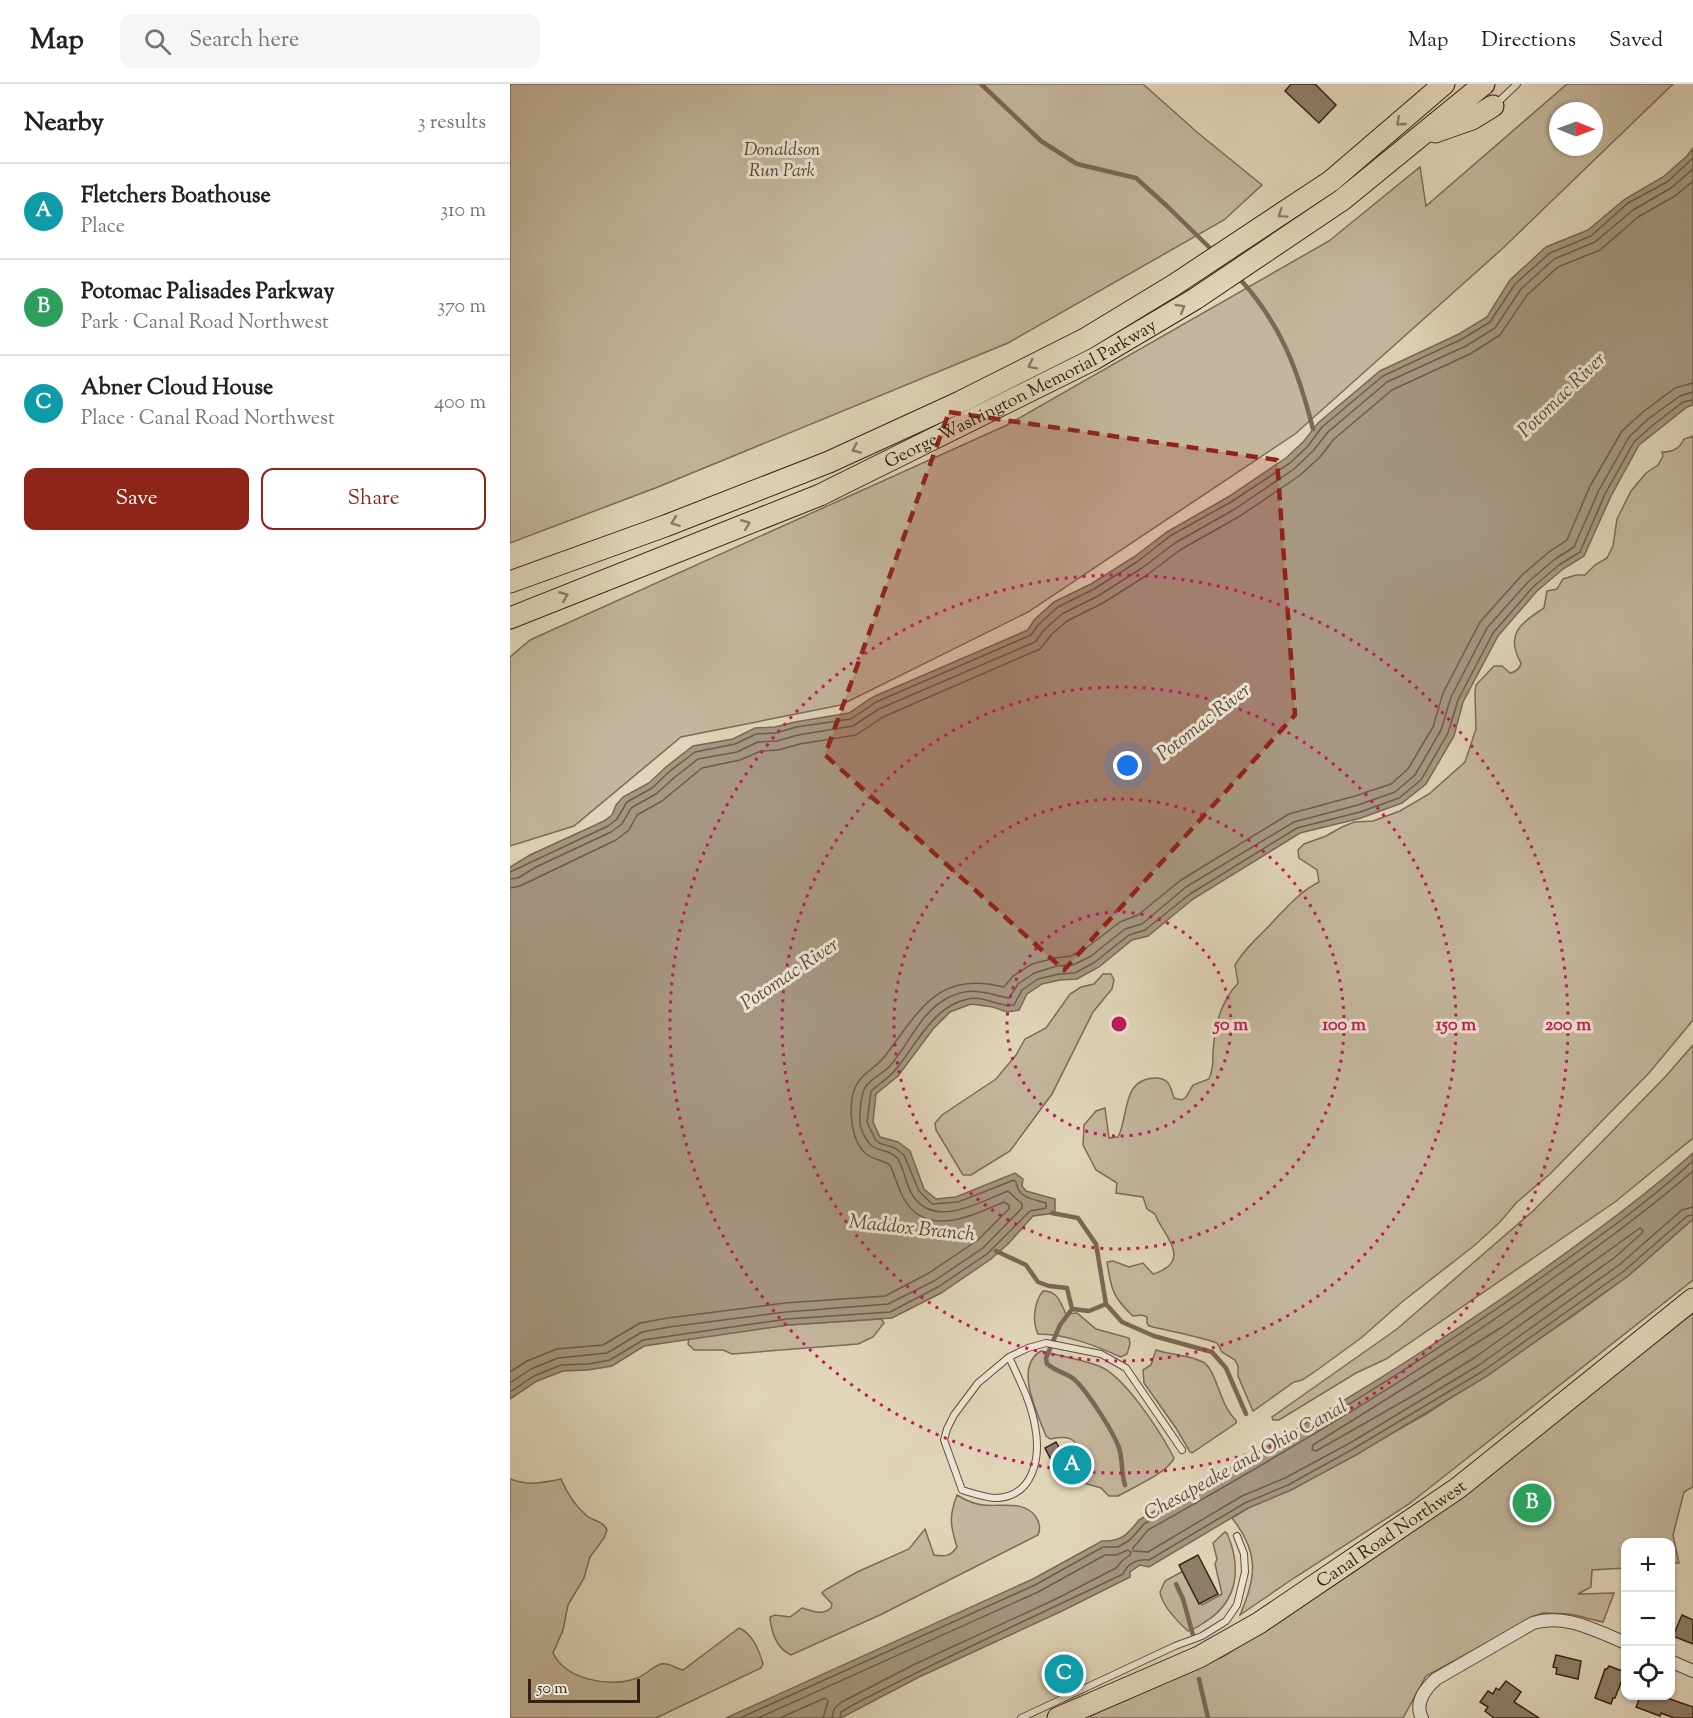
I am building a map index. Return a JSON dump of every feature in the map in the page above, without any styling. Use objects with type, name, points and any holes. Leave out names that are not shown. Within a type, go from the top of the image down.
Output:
[{"type":"highway","name":"George Washington Memorial Parkway","points":[[510,582],[665,526],[829,462],[960,402],[1085,339],[1174,285],[1331,181],[1444,84]]},
{"type":"highway","name":"George Washington Memorial Parkway","points":[[510,626],[519,614],[820,495],[1094,359],[1195,299],[1342,200],[1484,84]]},
{"type":"highway","points":[[1420,137],[1472,119],[1493,106]]},
{"type":"highway","name":"Canal Road Northwest","points":[[1058,1718],[1194,1660],[1259,1623],[1458,1488],[1693,1299]]},
{"type":"street","points":[[1422,1718],[1419,1709],[1421,1698],[1426,1688],[1440,1675],[1528,1625],[1550,1619],[1570,1622],[1621,1641]]},
{"type":"street","points":[[1675,1663],[1693,1671]]},
{"type":"lane","points":[[1493,106],[1517,84]]},
{"type":"lane","points":[[1009,1357],[1024,1390],[1035,1424],[1038,1449],[1035,1468],[1027,1483],[1014,1493],[994,1498],[962,1490],[944,1440],[954,1415],[978,1383],[1009,1357],[1046,1343],[1101,1354],[1126,1368],[1182,1449]]},
{"type":"lane","points":[[1021,1718],[1175,1646],[1202,1636],[1226,1621],[1237,1605],[1245,1572],[1244,1554],[1237,1536]]},
{"type":"highlighted area","points":[[949,412],[1277,460],[1295,715],[1064,970],[825,755]]},
{"type":"green space","name":"Donaldson Run Park","points":[[510,84],[1143,84],[1262,185],[1224,220],[1008,343],[658,487],[510,543]]},
{"type":"green space","points":[[1567,84],[1673,84],[1603,152],[1603,102],[1549,102],[1549,156],[1598,156],[1502,249],[1295,434],[1028,612],[841,705],[681,737],[574,826],[510,846],[510,657],[530,640],[1007,425],[1329,241],[1420,167],[1426,206]]},
{"type":"green space","points":[[1693,436],[1693,1020],[1649,1073],[1550,1174],[1517,1202],[1500,1222],[1475,1245],[1402,1302],[1361,1338],[1313,1373],[1294,1382],[1253,1411],[1238,1376],[1238,1366],[1235,1360],[1222,1352],[1217,1343],[1149,1326],[1147,1317],[1133,1316],[1117,1298],[1107,1262],[1113,1261],[1129,1267],[1143,1263],[1153,1274],[1163,1270],[1172,1262],[1173,1249],[1155,1214],[1147,1209],[1143,1197],[1116,1193],[1117,1183],[1096,1170],[1083,1145],[1084,1125],[1096,1111],[1105,1108],[1109,1138],[1118,1137],[1128,1100],[1137,1084],[1145,1079],[1165,1080],[1174,1098],[1182,1100],[1193,1085],[1209,1079],[1217,1024],[1227,998],[1238,983],[1235,965],[1249,946],[1291,903],[1319,882],[1317,870],[1299,858],[1298,850],[1304,844],[1354,822],[1373,821],[1400,811],[1429,794],[1465,762],[1476,729],[1476,685],[1494,666],[1502,666],[1510,673],[1519,668],[1521,663],[1514,645],[1515,637],[1528,619],[1544,608],[1547,591],[1557,589],[1563,579],[1585,575],[1607,558],[1613,546],[1617,519],[1631,491],[1646,473],[1658,465],[1663,456],[1662,452],[1675,449],[1684,439]]},
{"type":"green space","points":[[1103,974],[1111,974],[1114,980],[1112,989],[1093,1012],[1052,1094],[1010,1151],[971,1175],[963,1175],[936,1130],[935,1123],[942,1115],[996,1079],[1016,1055],[1025,1039],[1046,1028],[1070,994],[1081,987],[1094,984]]},
{"type":"green space","points":[[1693,1045],[1693,1138],[1615,1202],[1386,1359],[1356,1373],[1279,1420],[1273,1420],[1272,1417],[1397,1329],[1534,1210],[1666,1076]]},
{"type":"green space","points":[[1693,1219],[1693,1280],[1409,1504],[1240,1615],[1250,1588],[1253,1565],[1247,1542],[1232,1518],[1248,1508],[1291,1490],[1428,1413],[1573,1316],[1628,1276]]},
{"type":"green space","points":[[1043,1291],[1055,1295],[1066,1314],[1077,1313],[1096,1329],[1129,1338],[1127,1354],[1121,1357],[1070,1338],[1038,1334],[1035,1312]]},
{"type":"green space","points":[[1693,1313],[1693,1487],[1684,1492],[1674,1538],[1621,1538],[1621,1568],[1592,1570],[1591,1587],[1578,1594],[1614,1593],[1603,1622],[1570,1614],[1542,1613],[1426,1676],[1403,1718],[1091,1718],[1090,1716],[1102,1710],[1224,1656],[1354,1572],[1488,1475]]},
{"type":"green space","points":[[881,1319],[884,1323],[873,1337],[858,1344],[732,1354],[723,1350],[694,1350],[688,1344],[689,1338],[788,1325]]},
{"type":"green space","points":[[1156,1350],[1192,1358],[1208,1366],[1230,1414],[1236,1420],[1236,1423],[1192,1453],[1144,1383],[1143,1370],[1151,1365]]},
{"type":"green space","points":[[1041,1351],[1099,1366],[1120,1381],[1160,1434],[1174,1458],[1171,1463],[1158,1474],[1118,1496],[1109,1496],[1101,1488],[1084,1483],[1084,1471],[1091,1464],[1071,1439],[1050,1439],[1046,1436],[1034,1404],[1028,1379],[1029,1368],[1033,1358]]},
{"type":"green space","points":[[510,1479],[541,1483],[561,1479],[579,1508],[607,1530],[590,1557],[584,1578],[568,1605],[563,1630],[553,1653],[568,1670],[590,1679],[614,1682],[637,1678],[661,1664],[683,1670],[739,1628],[755,1643],[763,1664],[761,1668],[656,1718],[510,1718]]},
{"type":"green space","points":[[957,1495],[980,1504],[1012,1505],[1025,1508],[1038,1521],[1040,1528],[1038,1535],[880,1615],[791,1655],[782,1649],[773,1634],[770,1617],[775,1615],[790,1617],[802,1608],[817,1612],[828,1610],[832,1604],[822,1593],[825,1590],[857,1572],[909,1549],[925,1529],[934,1555],[950,1554],[957,1547],[951,1521]]},
{"type":"green space","points":[[1225,1532],[1234,1558],[1234,1581],[1231,1592],[1218,1612],[1198,1627],[1188,1631],[1167,1608],[1160,1592],[1165,1581],[1183,1571],[1202,1605],[1222,1594],[1213,1543]]},
{"type":"green space","points":[[1675,1544],[1679,1563],[1675,1563]]},
{"type":"water","name":"Potomac River","points":[[1693,148],[1693,405],[1687,407],[1639,445],[1611,496],[1584,556],[1563,569],[1537,591],[1498,636],[1463,702],[1454,736],[1426,784],[1402,803],[1361,818],[1300,833],[1193,899],[1148,936],[1132,940],[1099,967],[1077,979],[1042,984],[1027,994],[1019,1010],[1007,1012],[993,1007],[971,1004],[950,1012],[933,1029],[898,1076],[876,1094],[873,1122],[880,1137],[898,1142],[910,1151],[924,1189],[936,1199],[956,1197],[1015,1173],[1023,1179],[1022,1186],[1026,1191],[1055,1199],[1055,1213],[1033,1216],[991,1259],[941,1293],[892,1318],[788,1325],[644,1346],[612,1366],[563,1371],[537,1381],[510,1399],[510,867],[530,855],[604,821],[612,815],[616,805],[623,797],[649,783],[693,746],[733,739],[755,728],[775,727],[849,713],[873,697],[1028,630],[1034,620],[1054,602],[1091,584],[1134,557],[1167,532],[1228,497],[1286,458],[1304,441],[1318,423],[1380,371],[1459,334],[1487,317],[1510,280],[1546,247],[1588,230],[1625,199],[1663,177]]},
{"type":"water","name":"Chesapeake and Ohio Canal","points":[[1693,1153],[1693,1219],[1628,1276],[1487,1376],[1356,1455],[1291,1490],[1248,1508],[1149,1567],[1140,1565],[1130,1572],[1130,1577],[919,1677],[841,1718],[726,1718],[1033,1579],[1102,1541],[1124,1536],[1139,1520],[1346,1399],[1447,1336],[1545,1268]]},
{"type":"building","points":[[1291,84],[1315,84],[1336,105],[1319,123],[1285,91]]},
{"type":"building","points":[[1056,1442],[1065,1458],[1073,1452],[1079,1453],[1087,1464],[1067,1479],[1065,1476],[1061,1479],[1045,1448]]},
{"type":"building","points":[[1198,1555],[1218,1594],[1199,1604],[1179,1565]]},
{"type":"building","points":[[1682,1615],[1693,1620],[1693,1644],[1675,1637]]},
{"type":"building","points":[[1556,1655],[1581,1661],[1578,1679],[1556,1674],[1557,1668],[1553,1667]]},
{"type":"building","points":[[1068,1660],[1077,1680],[1060,1688],[1050,1668]]},
{"type":"building","points":[[1609,1666],[1621,1670],[1621,1682],[1611,1704],[1595,1698],[1605,1669]]},
{"type":"building","points":[[1506,1681],[1521,1692],[1514,1702],[1539,1718],[1494,1718],[1485,1711],[1488,1707],[1480,1702],[1488,1691],[1493,1694],[1496,1688],[1499,1690]]},
{"type":"building","points":[[1639,1700],[1673,1700],[1693,1707],[1693,1718],[1674,1718],[1661,1713],[1660,1716],[1636,1707]]},
{"type":"waterway","points":[[981,84],[1041,141],[1077,164],[1136,178],[1214,252]]},
{"type":"waterway","points":[[1239,278],[1254,295],[1277,330],[1294,367],[1313,429]]},
{"type":"waterway","points":[[1052,1213],[1078,1218],[1096,1244],[1106,1304],[1122,1322],[1154,1336],[1212,1352],[1226,1368],[1246,1414]]},
{"type":"waterway","name":"Maddox Branch","points":[[996,1251],[1026,1265],[1038,1282],[1067,1288],[1072,1309],[1060,1325],[1046,1358],[1047,1364],[1077,1382],[1098,1410],[1119,1448],[1125,1485]]},
{"type":"waterway","points":[[1072,1309],[1089,1311],[1106,1304]]},
{"type":"waterway","name":"Maddox Branch","points":[[1176,1584],[1183,1599],[1193,1635]]},
{"type":"waterway","name":"Maddox Branch","points":[[1199,1679],[1208,1718]]},
{"type":"place","name":"Fletchers Boathouse","points":[[1072,1465]]},
{"type":"place","name":"Potomac Palisades Parkway","points":[[1532,1503]]},
{"type":"place","name":"Abner Cloud House","points":[[1064,1674]]}]
